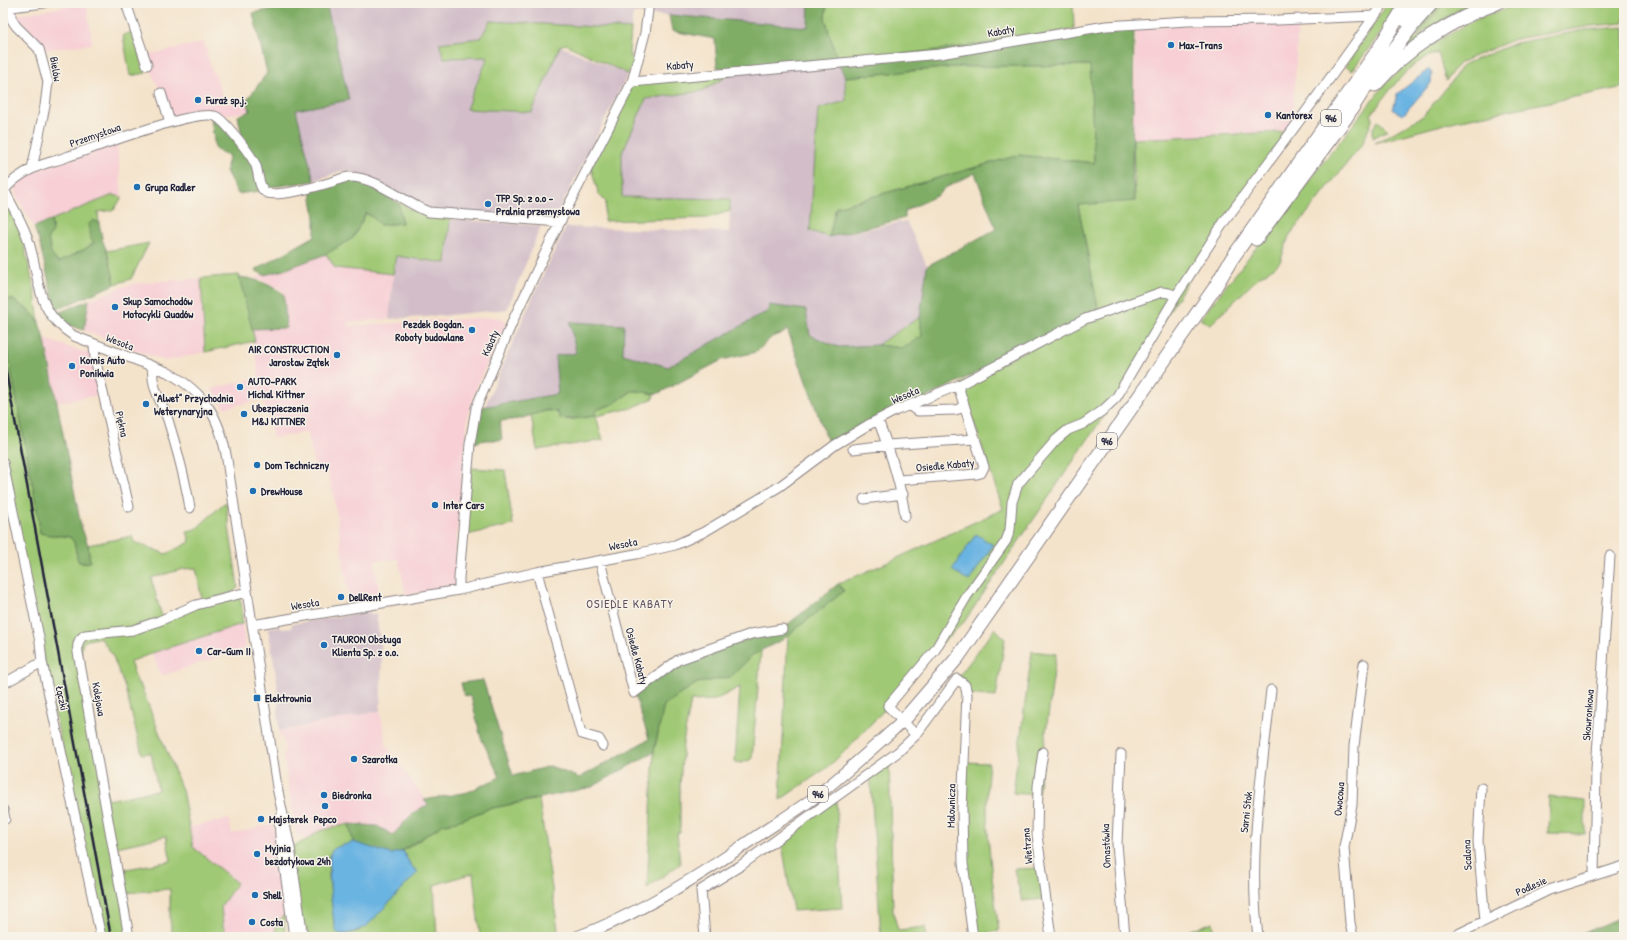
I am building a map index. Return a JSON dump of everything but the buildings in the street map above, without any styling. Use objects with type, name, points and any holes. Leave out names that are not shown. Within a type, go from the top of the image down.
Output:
[{"type":"highway","points":[[1378,50],[1408,3]]},
{"type":"highway","points":[[1378,50],[1419,3]]},
{"type":"highway","points":[[1345,119],[1368,83],[1416,21],[1432,3]]},
{"type":"highway","points":[[1345,119],[1399,60],[1424,42],[1464,17],[1497,3]]},
{"type":"highway","name":"946","points":[[902,721],[949,667],[979,627],[1074,488],[1214,289],[1231,260],[1378,50]]},
{"type":"highway","name":"946","points":[[1214,289],[1237,264],[1345,119]]},
{"type":"main road","name":"946","points":[[577,937],[633,912],[663,896],[726,857],[811,800],[856,763],[902,721]]},
{"type":"street","name":"Bielów","points":[[32,169],[45,106],[47,78],[39,49],[16,26],[6,8],[44,3]]},
{"type":"street","points":[[126,3],[147,65]]},
{"type":"street","points":[[704,937],[701,890],[740,866],[836,798],[898,752],[916,735],[888,706],[935,650],[967,596],[1006,541],[1010,530],[1012,502],[1018,484],[1056,440],[1068,430],[1083,424],[1102,411],[1116,398],[1176,296],[1224,222],[1384,3]]},
{"type":"street","name":"Kabaty","points":[[459,590],[460,553],[470,444],[476,408],[514,318],[560,222],[632,82],[645,33],[648,10]]},
{"type":"street","name":"Kabaty","points":[[632,82],[940,54],[1106,26],[1188,21],[1235,21],[1375,16]]},
{"type":"street","points":[[161,94],[170,122]]},
{"type":"street","name":"Przemysłowa","points":[[3,189],[19,176],[32,169],[109,141],[170,122],[203,115],[216,116],[223,122],[248,152],[256,166],[260,185],[268,194],[314,187],[348,177],[359,178],[380,186],[416,207],[429,212],[560,222]]},
{"type":"street","name":"Wesoła","points":[[3,189],[27,235],[39,287],[48,312],[64,330],[94,345],[179,378],[192,389],[212,412],[220,427],[227,460],[279,799],[290,848],[303,937]]},
{"type":"street","name":"Wesoła","points":[[252,625],[459,590],[537,572],[600,561],[674,545],[704,532],[780,486],[834,445],[878,420],[959,385],[1085,319],[1162,292],[1176,296]]},
{"type":"street","name":"Piękna","points":[[94,345],[95,358],[129,507]]},
{"type":"street","points":[[153,367],[153,381],[168,419],[178,453],[190,508]]},
{"type":"street","name":"Osiedle Kabaty","points":[[899,480],[981,473],[984,467],[959,385]]},
{"type":"street","points":[[910,405],[918,411],[955,410],[964,405]]},
{"type":"street","points":[[878,420],[899,480],[905,516]]},
{"type":"street","points":[[853,449],[975,439]]},
{"type":"street","name":"Łączki","points":[[3,464],[7,500],[41,649],[42,662],[101,937]]},
{"type":"street","points":[[864,499],[902,494]]},
{"type":"street","name":"Skowronkowa","points":[[1594,875],[1596,770],[1610,556]]},
{"type":"street","name":"Osiedle Kabaty","points":[[600,561],[634,693],[678,660],[751,634],[782,629]]},
{"type":"street","points":[[537,572],[580,733],[599,739],[603,746]]},
{"type":"street","name":"Kolejowa","points":[[129,937],[79,658],[78,644],[80,638],[85,635],[133,630],[159,621],[196,605],[247,592]]},
{"type":"street","points":[[3,684],[42,662]]},
{"type":"street","name":"Owocowa","points":[[1353,937],[1350,923],[1344,847],[1352,805],[1354,746],[1364,664]]},
{"type":"street","name":"Malownicza","points":[[916,735],[957,679],[965,685],[968,694],[962,809],[963,863],[973,937]]},
{"type":"street","name":"Sarni Stok","points":[[1258,937],[1255,898],[1255,836],[1271,690]]},
{"type":"street","name":"Wietrzna","points":[[1043,752],[1038,786],[1037,835],[1051,937]]},
{"type":"street","name":"Omastówka","points":[[1121,754],[1117,844],[1124,937]]},
{"type":"street","name":"Scalona","points":[[1481,788],[1478,841],[1485,921]]},
{"type":"street","name":"Wesoła","points":[[279,799],[280,836],[294,937]]},
{"type":"street","name":"Podlesie","points":[[1452,937],[1549,890],[1624,866]]},
{"type":"shaded area","points":[[87,3],[92,44],[42,50],[11,16]]},
{"type":"shaded area","points":[[326,3],[809,3],[808,27],[633,13],[631,30],[490,21],[481,38],[439,43],[444,58],[488,57],[466,109],[532,112],[560,46],[628,74],[556,216],[539,218],[432,210],[354,172],[341,171],[314,181],[296,110],[349,100]]},
{"type":"shaded area","points":[[1298,20],[1293,121],[1282,132],[1133,139],[1136,28]]},
{"type":"shaded area","points":[[204,42],[213,73],[215,73],[225,104],[247,100],[250,111],[170,122],[161,93],[144,56]]},
{"type":"shaded area","points":[[838,63],[845,77],[846,101],[818,109],[810,231],[829,237],[906,221],[927,266],[920,317],[877,345],[838,347],[810,335],[770,305],[768,311],[668,367],[623,354],[570,322],[576,354],[555,356],[558,394],[485,406],[531,301],[566,227],[729,232],[730,199],[622,197],[622,153],[646,99],[702,91],[734,72]]},
{"type":"shaded area","points":[[117,144],[122,197],[113,195],[34,227],[15,194],[15,187],[22,180],[19,176]]},
{"type":"shaded area","points":[[450,219],[541,226],[507,309],[441,316],[389,319],[395,256],[446,263]]},
{"type":"shaded area","points":[[326,254],[335,268],[393,274],[389,319],[348,323],[348,326],[494,317],[502,318],[506,324],[478,383],[468,414],[455,553],[459,590],[406,594],[398,559],[374,561],[380,597],[350,604],[333,492],[327,472],[315,474],[308,432],[273,438],[263,399],[225,408],[212,389],[259,377],[252,329],[286,328],[284,292],[268,282],[254,277],[284,270]]},
{"type":"shaded area","points":[[201,278],[205,352],[167,361],[130,349],[84,330],[89,300],[122,287],[139,283]]},
{"type":"shaded area","name":"Komis Auto Ponikwia","points":[[45,339],[92,355],[100,395],[58,402]]},
{"type":"shaded area","points":[[368,612],[371,614],[376,613],[382,657],[380,711],[279,731],[277,681],[268,628],[279,626],[282,629],[291,628],[292,624]]},
{"type":"shaded area","name":"Car-Gum II","points":[[242,624],[246,648],[161,676],[152,653]]},
{"type":"shaded area","points":[[380,711],[386,745],[429,805],[420,808],[408,818],[393,835],[377,826],[349,824],[319,831],[308,839],[296,834],[283,753],[285,751],[284,744],[283,738],[280,737],[279,731]]},
{"type":"shaded area","points":[[229,819],[232,834],[273,824],[280,863],[275,865],[284,915],[275,924],[276,930],[263,937],[228,937],[223,926],[221,906],[237,883],[193,847],[190,827]]},
{"type":"green space","points":[[303,3],[326,3],[349,100],[296,110],[314,181],[271,187],[260,191],[238,194],[226,171],[229,156],[215,149],[211,118],[225,128],[229,136],[243,144],[246,141],[242,136],[238,116],[250,111],[247,100],[267,73],[253,13]]},
{"type":"green space","points":[[809,3],[827,3],[825,18],[838,63],[734,72],[717,67],[715,39],[672,31],[669,15],[808,27]]},
{"type":"green space","points":[[827,3],[1073,3],[1074,29],[973,48],[838,63],[825,18]]},
{"type":"green space","points":[[1388,3],[1399,3],[1381,32],[1352,71],[1345,66]]},
{"type":"green space","points":[[1438,3],[1443,3],[1412,38],[1414,40],[1443,20],[1464,9],[1463,7],[1416,36],[1444,3],[1486,3],[1391,63]]},
{"type":"green space","points":[[1520,3],[1624,3],[1624,23],[1591,26],[1515,39],[1461,62],[1446,81],[1438,53],[1417,63],[1392,87],[1371,115],[1373,118],[1363,143],[1289,236],[1280,262],[1259,277],[1210,325],[1200,319],[1386,83],[1422,50],[1474,20]]},
{"type":"green space","points":[[490,21],[631,29],[629,53],[634,62],[628,74],[565,44],[560,46],[532,112],[466,109],[488,57],[444,58],[439,43],[481,38]]},
{"type":"green space","points":[[1624,27],[1624,87],[1456,121],[1375,143],[1423,116],[1453,80],[1459,69],[1467,63],[1516,43],[1584,30]]},
{"type":"green space","points":[[1105,28],[1134,28],[1132,176],[1135,201],[1078,205],[1099,313],[829,445],[787,329],[784,333],[772,337],[756,352],[722,360],[659,393],[654,394],[632,391],[613,404],[596,410],[595,416],[560,419],[558,412],[548,410],[519,419],[500,421],[502,440],[485,440],[470,444],[476,408],[558,394],[555,356],[576,353],[570,322],[624,325],[623,354],[668,367],[768,311],[769,305],[806,310],[810,335],[838,347],[877,345],[903,348],[922,336],[920,317],[927,266],[996,229],[975,173],[945,188],[938,195],[905,211],[905,218],[829,237],[836,207],[1019,155],[1094,163],[1090,65],[956,67],[845,77],[838,63]]},
{"type":"green space","points":[[132,32],[146,73],[130,76],[123,35]]},
{"type":"green space","points":[[1091,65],[1094,163],[1019,155],[836,207],[829,237],[810,231],[818,109],[846,101],[845,77],[956,67]]},
{"type":"green space","points":[[734,72],[702,91],[646,99],[622,153],[622,197],[730,199],[730,211],[707,218],[604,221],[606,202],[599,195],[591,168],[632,82]]},
{"type":"green space","points":[[1293,121],[1297,124],[1224,222],[1116,398],[964,622],[935,650],[888,706],[847,749],[828,767],[780,800],[788,635],[844,591],[838,584],[1003,509],[961,384],[1099,313],[1078,204],[1135,201],[1133,139],[1282,132]]},
{"type":"green space","points":[[1378,121],[1388,130],[1373,138],[1373,128]]},
{"type":"green space","points":[[349,180],[364,183],[399,203],[402,223],[380,225],[366,213],[353,238],[326,254],[284,270],[264,275],[255,270],[315,236],[315,218],[311,191]]},
{"type":"green space","points":[[113,195],[122,197],[114,210],[98,212],[99,223],[93,220],[94,242],[85,249],[59,262],[56,260],[51,252],[48,238],[53,232],[51,220]]},
{"type":"green space","points":[[399,203],[422,215],[450,219],[446,263],[396,256],[393,274],[335,268],[326,254],[353,238],[366,213],[380,225],[402,223]]},
{"type":"green space","points":[[3,208],[17,215],[35,292],[39,323],[30,311],[12,299],[3,300]]},
{"type":"green space","points":[[51,220],[53,232],[48,238],[49,245],[52,255],[59,262],[94,243],[91,239],[89,224],[93,220],[99,223],[115,284],[60,308],[57,307],[54,303],[39,241],[34,227]]},
{"type":"green space","points":[[149,243],[131,279],[115,284],[107,251]]},
{"type":"green space","points":[[239,275],[255,341],[205,352],[201,278]]},
{"type":"green space","points":[[239,277],[263,282],[284,294],[286,328],[252,329]]},
{"type":"green space","points":[[12,299],[37,319],[44,336],[81,526],[88,545],[90,562],[82,563],[78,561],[74,542],[70,537],[40,533],[38,514],[3,327],[3,300]]},
{"type":"green space","points":[[89,300],[84,330],[69,324],[58,313]]},
{"type":"green space","points":[[920,317],[922,336],[903,348],[877,345]]},
{"type":"green space","points":[[3,327],[38,514],[40,533],[70,537],[74,542],[78,561],[82,563],[90,562],[88,545],[132,536],[134,542],[166,554],[190,542],[187,531],[196,529],[224,503],[227,503],[227,513],[238,587],[234,592],[202,601],[196,568],[183,569],[151,578],[162,617],[239,594],[242,608],[242,624],[152,653],[130,662],[182,790],[193,847],[237,883],[221,906],[223,926],[228,937],[172,937],[170,919],[170,889],[126,893],[133,937],[101,937],[3,462]],"holes":[[[100,637],[112,654],[125,688],[142,754],[151,753],[158,790],[108,800],[81,655],[82,645],[85,641]],[[166,836],[171,861],[121,870],[117,847]]]},
{"type":"green space","points":[[632,391],[654,394],[654,398],[632,408],[596,416],[603,440],[537,450],[531,415],[550,411],[558,413],[567,420],[595,416],[596,410],[613,404]]},
{"type":"green space","points":[[469,468],[505,470],[513,525],[466,535]]},
{"type":"green space","points":[[838,584],[844,591],[782,640],[752,655],[731,677],[697,683],[664,705],[654,752],[592,787],[488,809],[463,819],[442,825],[397,854],[380,852],[353,842],[349,824],[377,826],[393,835],[413,814],[428,805],[424,800],[468,792],[500,777],[481,738],[471,697],[464,695],[461,683],[483,680],[513,776],[550,766],[579,778],[649,739],[634,693],[678,660],[782,629]]},
{"type":"green space","points":[[995,628],[1005,639],[996,697],[967,694],[957,679]]},
{"type":"green space","points":[[761,651],[752,759],[741,763],[735,762],[740,687],[715,700],[691,701],[683,743],[680,786],[680,833],[677,833],[680,864],[647,888],[654,752],[664,705],[697,683],[731,677],[752,655]]},
{"type":"green space","points":[[1032,651],[1056,654],[1038,795],[1013,793]]},
{"type":"green space","points":[[889,758],[893,912],[898,930],[925,927],[927,937],[881,937],[870,772]]},
{"type":"green space","points":[[964,762],[989,763],[987,805],[989,847],[999,931],[976,935],[963,863]]},
{"type":"green space","points":[[1549,797],[1585,801],[1585,834],[1548,833]]},
{"type":"green space","points":[[836,798],[842,908],[793,911],[781,837]]},
{"type":"green space","points":[[539,799],[558,930],[536,937],[480,937],[473,873],[434,885],[437,937],[310,937],[300,914],[290,848],[308,839],[319,831],[349,824],[353,842],[329,856],[329,873],[334,925],[342,935],[359,931],[418,872],[411,866],[403,851],[442,825],[463,819],[488,809]]},
{"type":"green space","points":[[1041,868],[1045,899],[1022,901],[1014,869]]},
{"type":"green space","points":[[284,915],[285,937],[263,937],[276,931],[275,924]]},
{"type":"green space","points":[[1624,916],[1624,937],[1575,937]]},
{"type":"green space","points":[[1213,922],[1215,937],[1172,937]]},
{"type":"water","points":[[1429,69],[1432,74],[1431,83],[1403,115],[1393,110],[1397,94]]},
{"type":"water","points":[[976,534],[993,545],[969,581],[952,570]]},
{"type":"water","points":[[353,842],[391,854],[403,851],[411,866],[418,872],[366,927],[351,933],[340,934],[336,932],[330,892],[330,857],[331,852],[335,848]]},
{"type":"railway","points":[[3,356],[111,937]]},
{"type":"place","name":"Max-Trans","points":[[1171,45]]},
{"type":"place","name":"Furaż sp.j.","points":[[198,100]]},
{"type":"place","name":"Kantorex","points":[[1268,115]]},
{"type":"place","name":"Grupa Radler","points":[[137,187]]},
{"type":"place","name":"TFP Sp. z o.o - Pralnia przemysłowa","points":[[488,204]]},
{"type":"place","name":"Skup Samochodów Motocykli Quadów","points":[[115,307]]},
{"type":"place","name":"Pezdek Bogdan. Roboty budowlane","points":[[472,330]]},
{"type":"place","name":"AIR CONSTRUCTION Jarosław Zątek","points":[[337,355]]},
{"type":"place","name":"Komis Auto Ponikwia","points":[[72,366]]},
{"type":"place","name":"AUTO-PARK Michal Kittner","points":[[240,387]]},
{"type":"place","name":"\"Alwet\" Przychodnia Weterynaryjna","points":[[146,404]]},
{"type":"place","name":"Ubezpieczenia M&J KITTNER","points":[[244,414]]},
{"type":"place","name":"Dom Techniczny","points":[[257,465]]},
{"type":"place","name":"DrewHouse","points":[[253,491]]},
{"type":"place","name":"Inter Cars","points":[[435,505]]},
{"type":"place","name":"DellRent","points":[[341,597]]},
{"type":"place","name":"TAURON Obsługa Klienta Sp. z o.o.","points":[[324,645]]},
{"type":"place","name":"Car-Gum II","points":[[199,651]]},
{"type":"place","name":"Elektrownia","points":[[257,698]]},
{"type":"place","name":"Szarotka","points":[[354,759]]},
{"type":"place","name":"Biedronka","points":[[324,795]]},
{"type":"place","name":"Pepco","points":[[325,806]]},
{"type":"place","name":"Majsterek","points":[[261,819]]},
{"type":"place","name":"Myjnia bezdotykowa 24h","points":[[257,854]]},
{"type":"place","name":"Shell","points":[[255,895]]},
{"type":"place","name":"Costa","points":[[252,922]]},
{"type":"district","name":"OSIEDLE KABATY","points":[[630,604]]}]
